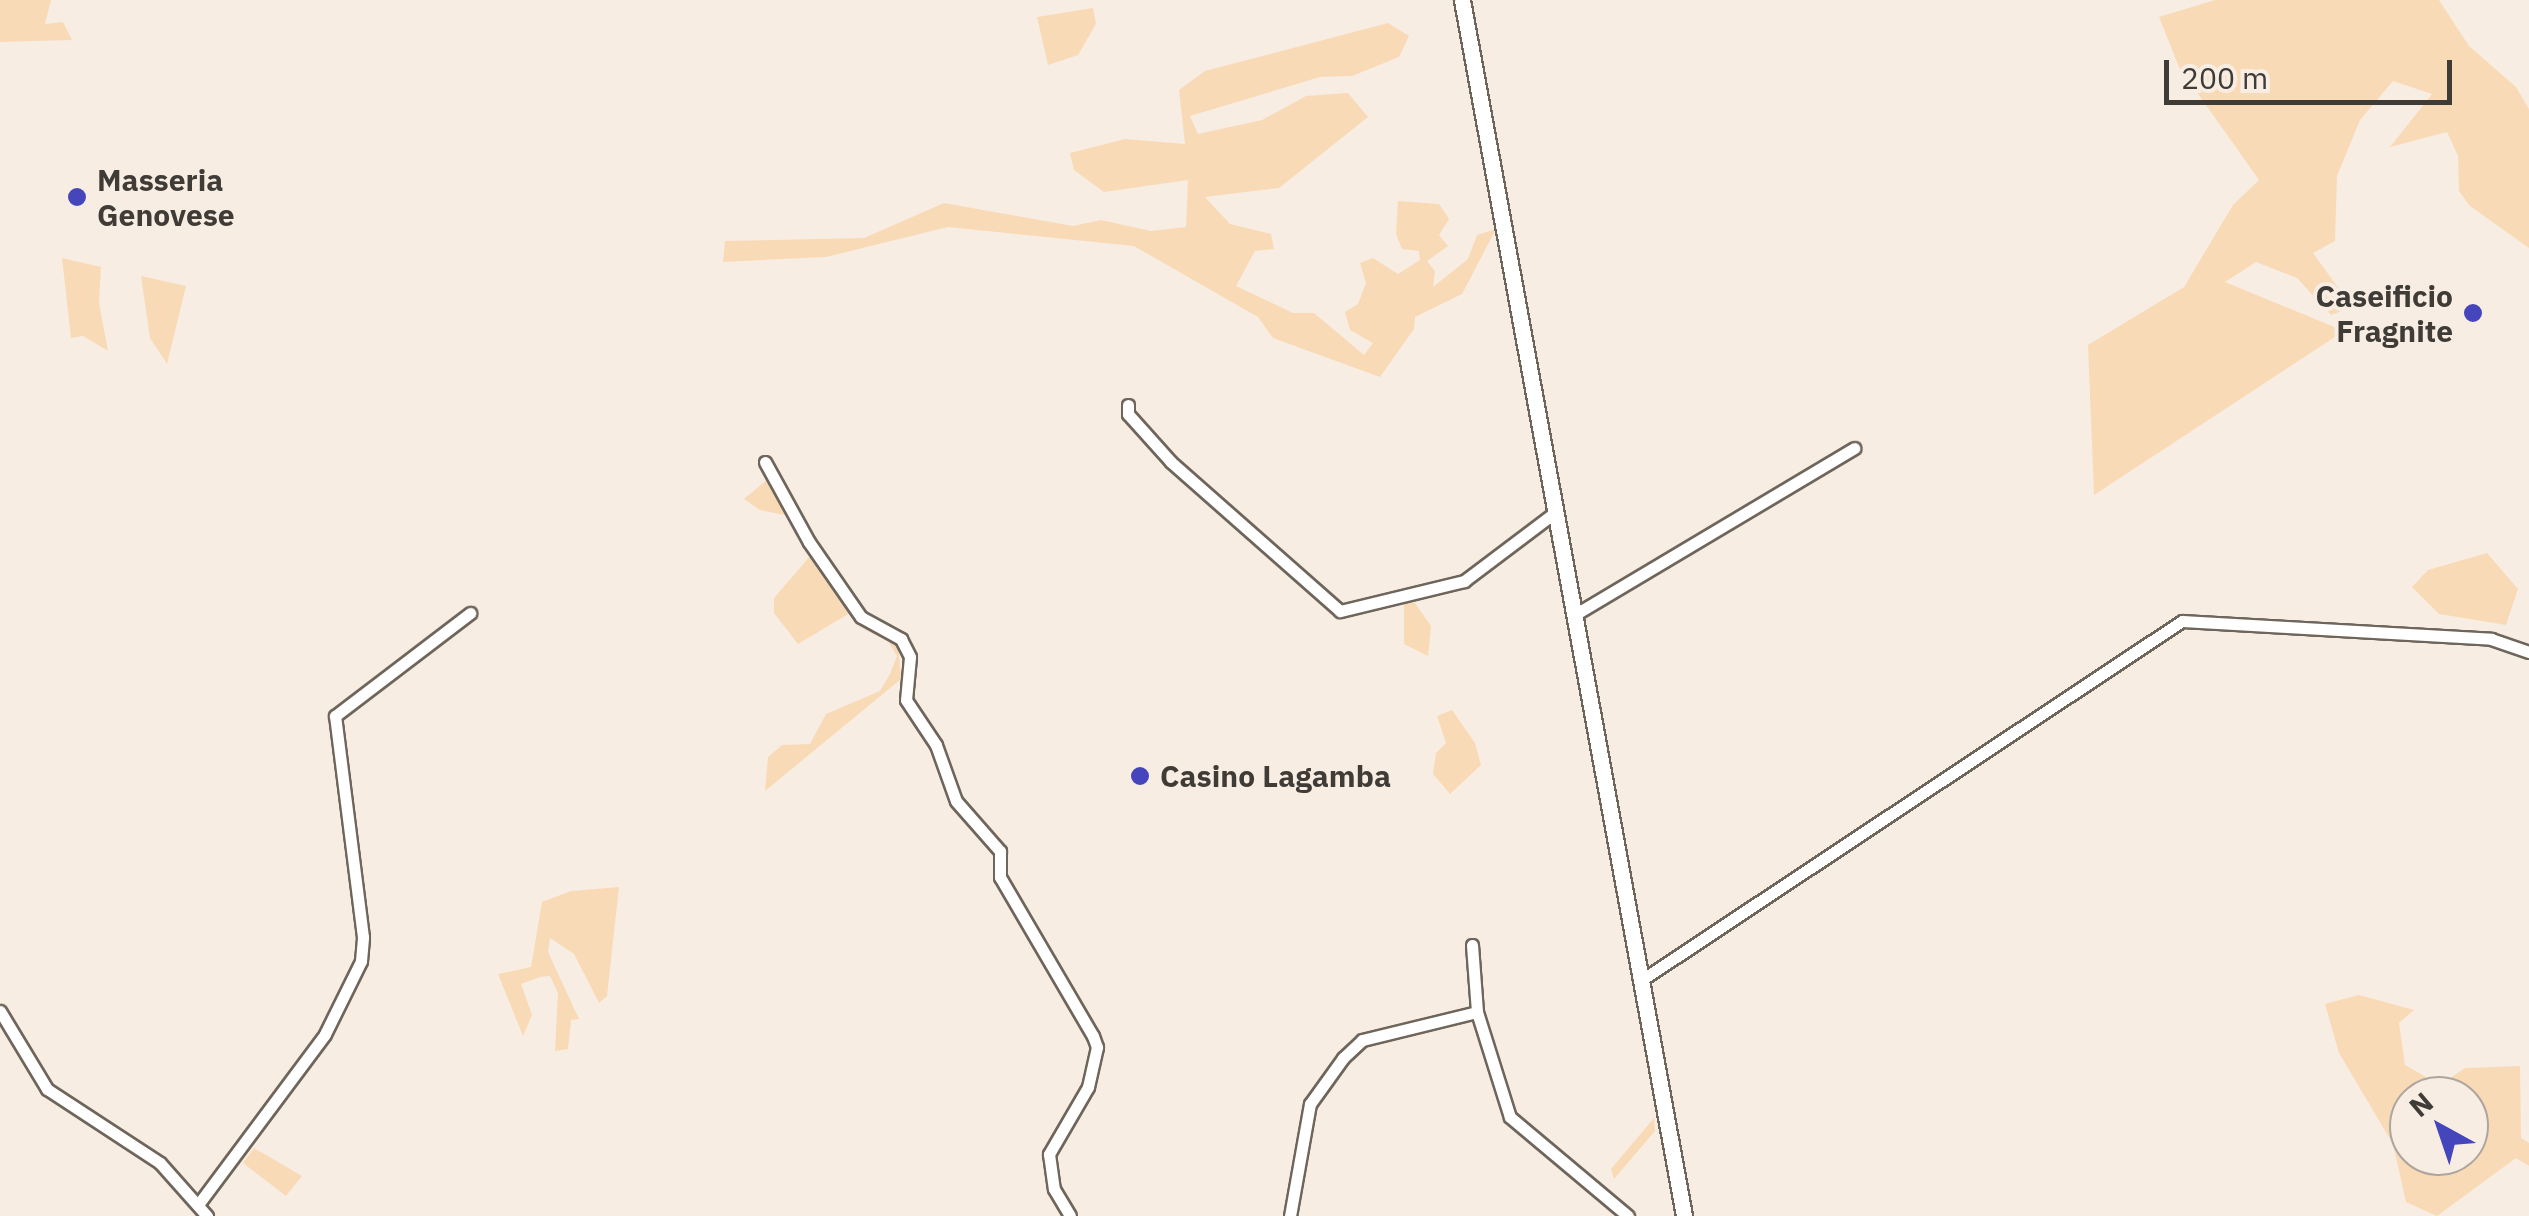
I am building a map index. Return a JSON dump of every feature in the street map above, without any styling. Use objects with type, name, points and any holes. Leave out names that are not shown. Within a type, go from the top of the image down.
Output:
[{"type":"main road","points":[[1462,0],[1684,1216]]},
{"type":"street","points":[[1128,405],[1128,414],[1172,462],[1340,611],[1464,580],[1557,512]]},
{"type":"street","points":[[1576,614],[1854,448]]},
{"type":"street","points":[[765,462],[808,542],[862,616],[901,638],[910,657],[906,700],[936,746],[956,801],[1000,851],[1000,877],[1093,1036],[1097,1048],[1088,1086],[1049,1154],[1054,1189],[1070,1216]]},
{"type":"street","points":[[200,1202],[325,1034],[361,961],[335,716],[470,612]]},
{"type":"street","points":[[1642,979],[2182,621],[2492,639],[2529,652]]},
{"type":"street","points":[[1472,944],[1477,1012],[1510,1116],[1628,1216]]},
{"type":"street","points":[[0,1012],[47,1088],[160,1163],[200,1202],[206,1216]]},
{"type":"street","points":[[1290,1216],[1310,1104],[1343,1058],[1362,1040],[1477,1012]]},
{"type":"shaded area","points":[[0,0],[51,0],[45,24],[63,22],[72,40],[0,42]]},
{"type":"shaded area","points":[[2215,0],[2439,0],[2469,46],[2516,87],[2529,109],[2529,248],[2470,206],[2459,191],[2458,156],[2447,132],[2390,147],[2432,94],[2393,81],[2360,120],[2337,176],[2335,241],[2313,253],[2352,307],[2331,315],[2297,278],[2256,262],[2225,282],[2344,331],[2094,495],[2088,345],[2184,287],[2233,205],[2259,180],[2179,67],[2159,17]]},
{"type":"shaded area","points":[[1093,8],[1096,24],[1078,55],[1048,65],[1037,17]]},
{"type":"shaded area","points":[[1388,23],[1409,36],[1399,57],[1352,76],[1320,77],[1190,116],[1198,134],[1262,120],[1306,96],[1348,93],[1368,117],[1279,188],[1205,197],[1230,224],[1271,234],[1274,249],[1255,251],[1236,286],[1293,313],[1314,313],[1364,355],[1373,343],[1350,330],[1345,312],[1358,304],[1366,283],[1360,263],[1373,258],[1398,274],[1420,260],[1419,251],[1402,249],[1396,234],[1398,201],[1439,204],[1449,219],[1439,235],[1448,246],[1427,261],[1435,271],[1433,287],[1468,259],[1477,235],[1496,229],[1462,294],[1415,317],[1414,329],[1380,377],[1273,338],[1258,317],[1134,246],[948,227],[826,257],[723,262],[725,241],[864,238],[944,203],[1073,226],[1101,220],[1151,231],[1186,227],[1188,180],[1104,192],[1074,170],[1070,153],[1125,139],[1185,144],[1179,90],[1205,71]]},
{"type":"shaded area","points":[[62,258],[101,267],[99,303],[108,351],[83,336],[71,338]]},
{"type":"shaded area","points":[[141,276],[186,286],[167,364],[150,338]]},
{"type":"shaded area","points":[[768,479],[789,516],[760,510],[744,499]]},
{"type":"shaded area","points":[[2487,553],[2518,589],[2506,625],[2439,614],[2412,587],[2428,570]]},
{"type":"shaded area","points":[[811,555],[850,613],[798,644],[774,613],[774,598]]},
{"type":"shaded area","points":[[1404,603],[1415,603],[1431,626],[1428,656],[1404,644]]},
{"type":"shaded area","points":[[853,624],[898,643],[901,679],[765,791],[768,757],[782,745],[810,744],[826,714],[880,691],[890,674],[897,656],[888,641]]},
{"type":"shaded area","points":[[1452,710],[1475,743],[1481,765],[1450,794],[1433,774],[1436,753],[1446,743],[1437,716]]},
{"type":"shaded area","points":[[619,887],[607,996],[599,1003],[574,954],[550,938],[548,952],[579,1019],[571,1020],[568,1049],[555,1051],[558,993],[550,976],[540,977],[521,984],[532,1015],[523,1036],[498,974],[531,967],[542,902],[571,891]]},
{"type":"shaded area","points":[[2359,995],[2414,1010],[2399,1023],[2405,1065],[2424,1076],[2389,1076],[2389,1137],[2339,1053],[2325,1004]]},
{"type":"shaded area","points":[[2520,1066],[2521,1138],[2529,1143],[2529,1166],[2516,1158],[2437,1216],[2406,1202],[2400,1176],[2489,1176],[2489,1076],[2453,1076],[2465,1068]]},
{"type":"shaded area","points":[[1654,1118],[1655,1131],[1614,1179],[1611,1169]]},
{"type":"shaded area","points":[[254,1148],[302,1176],[286,1196],[243,1163]]},
{"type":"place","name":"Masseria Genovese","points":[[77,197]]},
{"type":"place","name":"Caseificio Fragnite","points":[[2473,313]]},
{"type":"place","name":"Casino Lagamba","points":[[1140,776]]}]
